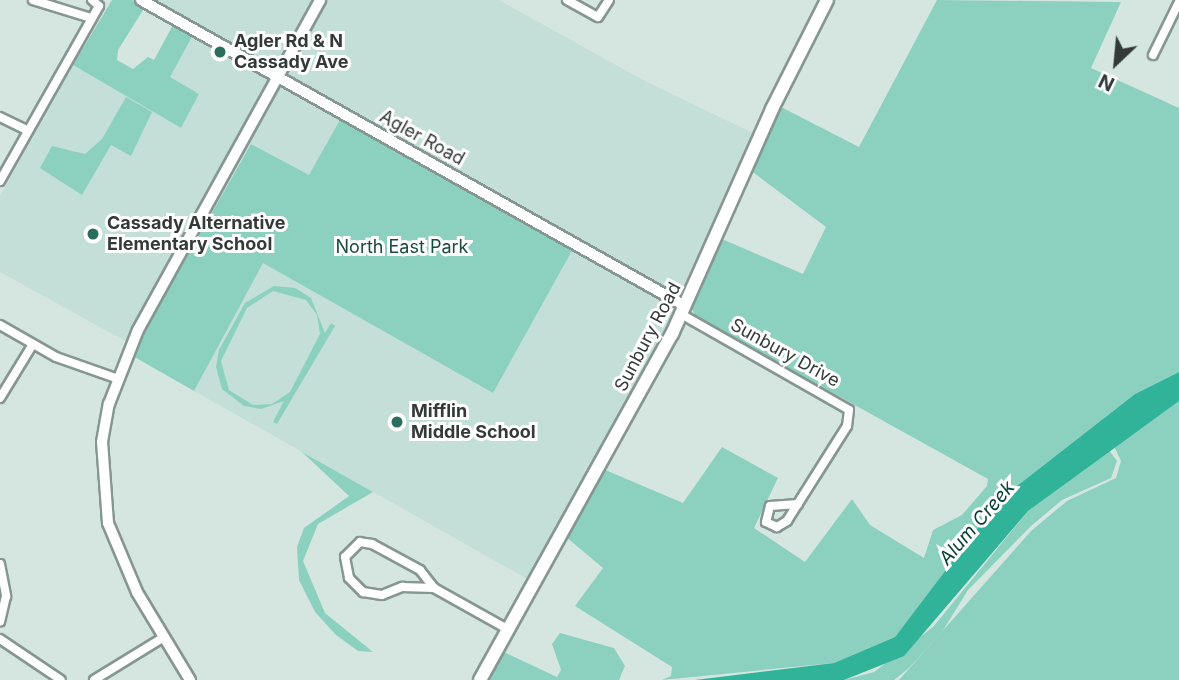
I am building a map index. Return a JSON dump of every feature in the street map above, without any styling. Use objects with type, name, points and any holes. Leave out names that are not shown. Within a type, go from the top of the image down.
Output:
[{"type":"main road","name":"Agler Road","points":[[141,0],[683,310]]},
{"type":"main road","points":[[190,680],[122,564],[108,523],[102,442],[116,378],[320,0]]},
{"type":"main road","name":"Sunbury Road","points":[[480,680],[683,310],[772,109],[827,0]]},
{"type":"street","points":[[33,0],[91,18]]},
{"type":"street","points":[[0,181],[99,6],[92,0]]},
{"type":"street","points":[[567,0],[598,17],[609,0]]},
{"type":"street","points":[[1153,55],[1179,2]]},
{"type":"street","points":[[0,117],[27,130]]},
{"type":"street","name":"Sunbury Drive","points":[[683,310],[849,410],[847,426],[797,504]]},
{"type":"street","points":[[0,325],[33,344],[116,378]]},
{"type":"street","points":[[0,398],[33,344]]},
{"type":"street","points":[[433,588],[402,587],[382,596],[363,592],[349,578],[345,557],[360,542],[372,544],[420,570],[433,588],[509,629]]},
{"type":"street","points":[[0,564],[6,596],[0,621]]},
{"type":"street","points":[[94,680],[164,637]]},
{"type":"street","points":[[0,639],[61,680]]},
{"type":"shaded area","points":[[157,0],[499,0],[643,80],[755,134],[685,293],[677,296],[684,309],[531,581],[194,391],[262,262],[493,393],[577,242],[345,111],[309,176],[252,144],[238,164],[229,156],[127,342],[0,272],[0,196],[73,65],[181,128],[169,77],[193,33],[151,10]]},
{"type":"shaded area","points":[[1179,372],[1179,401],[1028,511],[904,656],[844,680],[695,680],[834,663],[895,637],[999,500],[1135,394]]},
{"type":"green space","points":[[112,0],[132,0],[145,7],[118,50],[117,60],[133,69],[148,57],[154,60],[174,23],[194,33],[170,77],[199,94],[181,128],[73,65]]},
{"type":"green space","points":[[937,0],[1121,2],[1091,68],[1179,108],[1179,372],[1135,394],[999,500],[895,637],[834,663],[662,680],[671,676],[672,667],[575,606],[603,568],[566,537],[603,469],[683,503],[722,447],[778,478],[754,528],[805,562],[852,499],[870,525],[924,558],[933,530],[962,515],[987,486],[988,479],[696,317],[691,307],[722,239],[803,274],[826,227],[750,170],[779,106],[859,147]]},
{"type":"green space","points":[[126,97],[152,112],[131,156],[111,145],[82,195],[40,168],[52,146],[85,154],[102,139]]},
{"type":"green space","name":"North East Park","points":[[341,118],[573,249],[493,393],[263,263],[194,391],[131,355],[251,144],[309,175]]},
{"type":"green space","points":[[274,286],[295,288],[311,298],[325,333],[331,323],[335,326],[277,424],[273,422],[284,401],[261,409],[244,406],[222,389],[216,367],[219,350],[245,303]],"holes":[[[273,291],[306,300],[317,315],[320,334],[290,392],[272,404],[253,405],[229,390],[221,361],[247,308]]]},
{"type":"green space","points":[[1179,401],[1179,680],[899,680],[1031,531],[1067,501],[1116,478],[1121,461],[1114,446]]},
{"type":"green space","points":[[1109,450],[1117,461],[1111,478],[1062,500],[1031,526],[968,590],[942,632],[909,668],[894,680],[844,680],[874,672],[933,627],[1028,511]]},
{"type":"green space","points":[[302,452],[373,492],[318,524],[303,561],[325,613],[373,652],[358,651],[336,635],[315,612],[299,580],[297,547],[304,528],[349,496]]},
{"type":"green space","points":[[560,633],[614,648],[625,666],[619,680],[486,680],[504,652],[557,677],[561,670],[552,644]]},
{"type":"place","name":"Agler Rd & N Cassady Ave","points":[[220,52]]},
{"type":"place","name":"Cassady Alternative Elementary School","points":[[93,234]]},
{"type":"place","name":"Mifflin Middle School","points":[[397,422]]},
{"type":"water label","name":"Alum Creek","points":[[977,523]]}]
